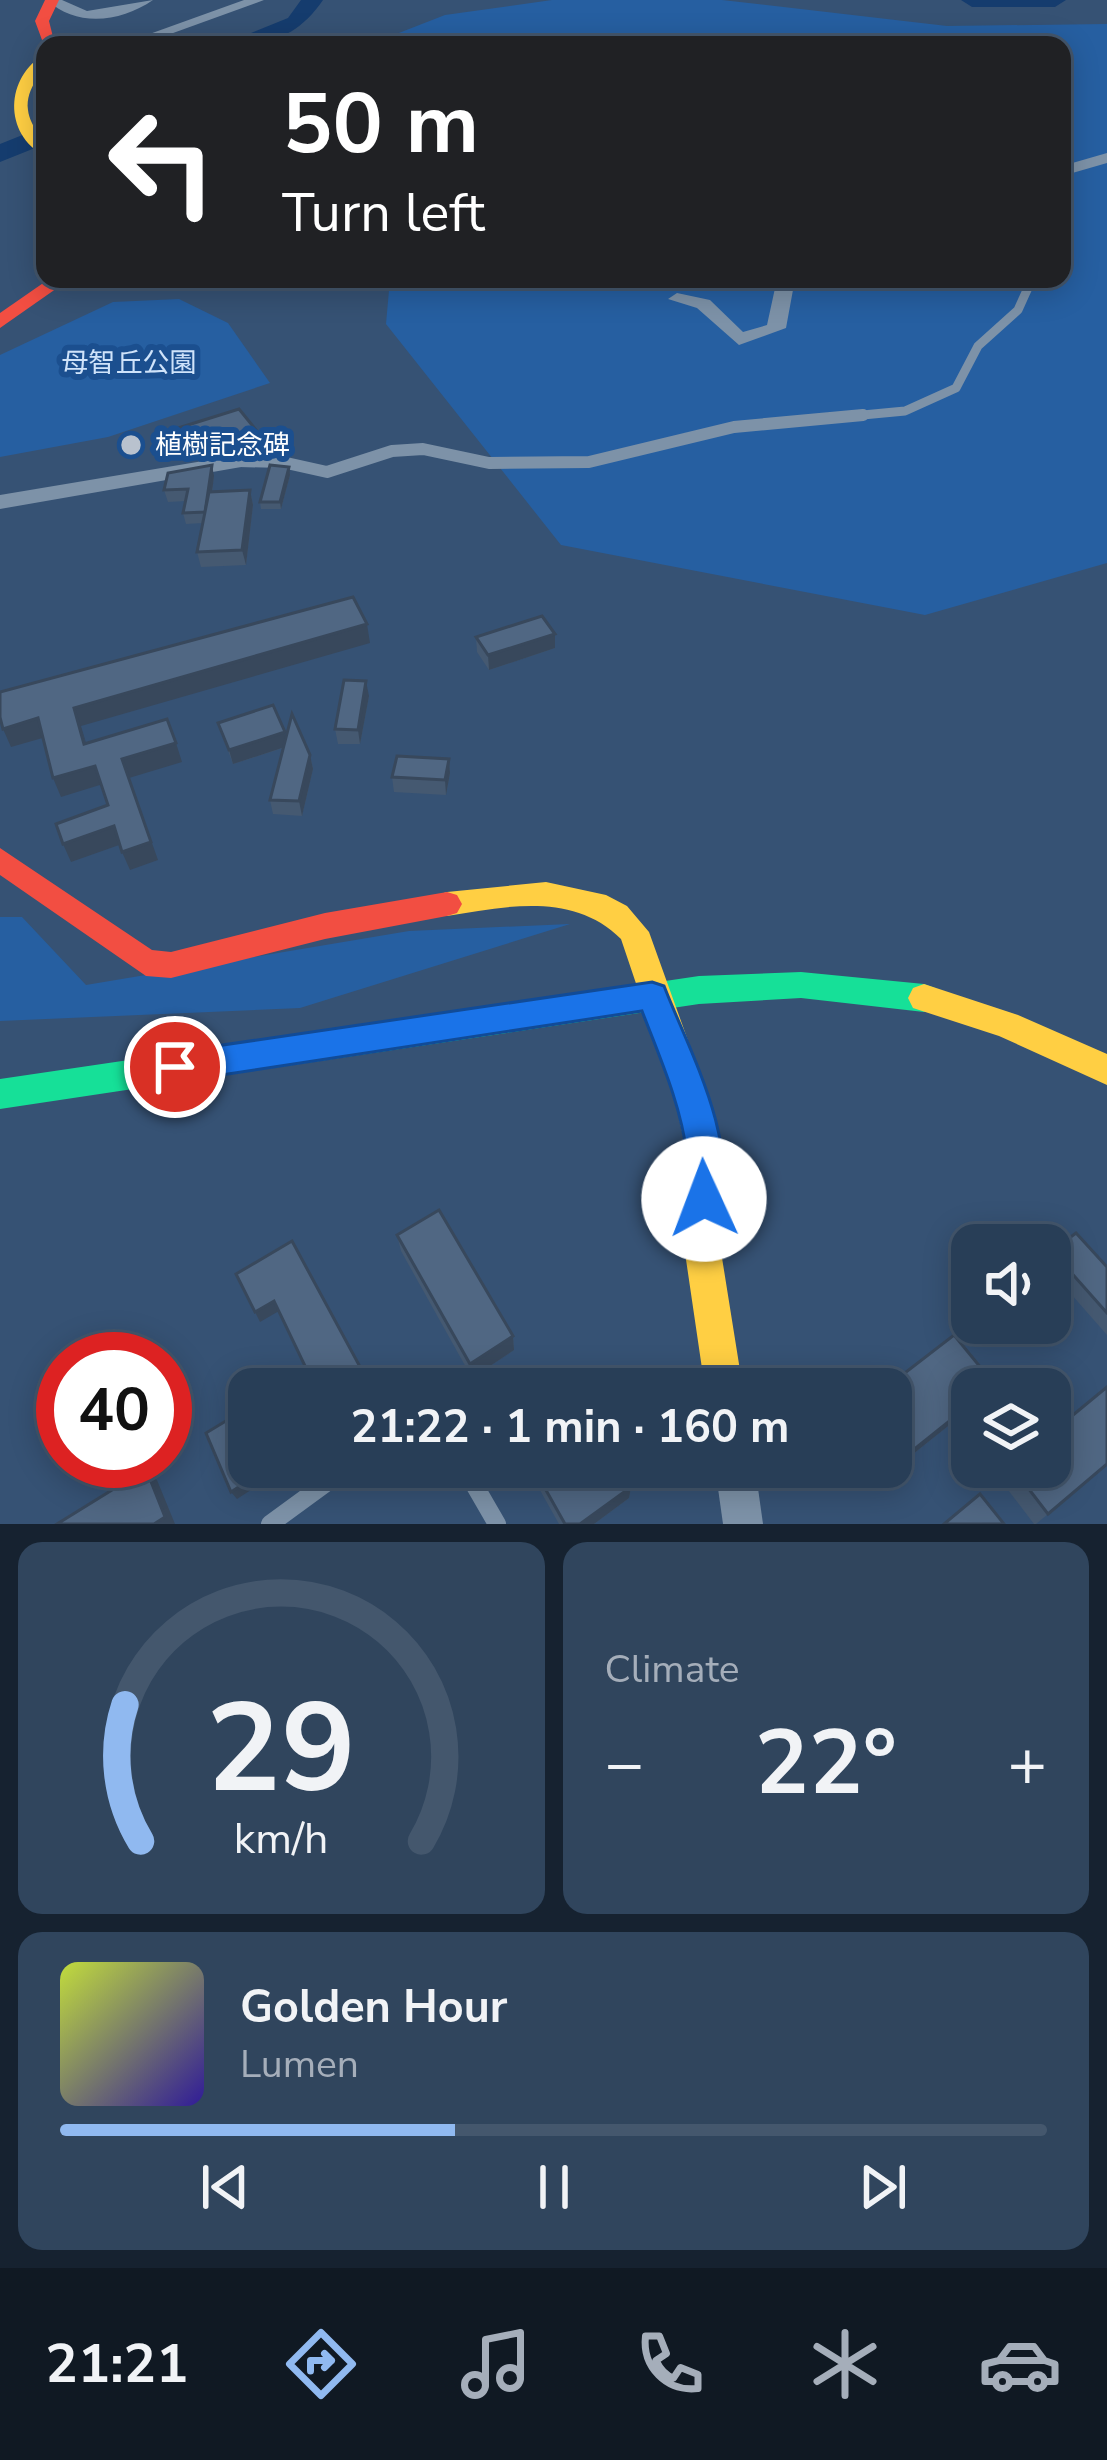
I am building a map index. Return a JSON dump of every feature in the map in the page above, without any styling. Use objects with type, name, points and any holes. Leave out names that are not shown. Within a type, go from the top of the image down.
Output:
[{"type":"street","points":[[46,36],[42,21],[53,0],[75,15],[91,16],[146,0]]},
{"type":"street","points":[[152,36],[257,0]]},
{"type":"street","points":[[36,69],[16,95],[16,115],[36,143]]},
{"type":"street","points":[[1071,168],[1107,158]]},
{"type":"street","points":[[0,322],[50,288]]},
{"type":"street","points":[[677,299],[703,304],[739,339],[776,328],[784,288]]},
{"type":"street","points":[[0,502],[239,461]]},
{"type":"street","points":[[0,860],[146,962],[171,964],[325,926],[500,896],[575,896],[611,909],[634,932],[652,996],[692,1099],[705,1159],[701,1239],[721,1368]]},
{"type":"street","points":[[0,1094],[652,996],[797,986],[907,993],[1001,1024],[1107,1070]]},
{"type":"street","points":[[738,1488],[743,1524]]},
{"type":"lane","points":[[239,461],[282,462],[327,472],[392,451],[423,449],[489,463],[589,462],[734,427],[905,411],[956,388],[978,346],[1018,310],[1028,288]]},
{"type":"lane","points":[[269,1524],[319,1488]]},
{"type":"lane","points":[[476,1488],[497,1524]]},
{"type":"green space","points":[[552,0],[722,0],[947,26],[1107,24],[1107,563],[925,615],[561,545],[386,324],[389,288],[1071,288],[1071,36],[391,36],[445,15]]},
{"type":"green space","name":"母智丘公園","points":[[179,299],[228,323],[270,383],[108,437],[0,457],[0,355],[113,302]]},
{"type":"green space","points":[[0,917],[22,917],[86,985],[409,931],[570,924],[300,1008],[0,1021]]},
{"type":"building","points":[[239,409],[256,430],[184,452],[172,430]]},
{"type":"building","points":[[212,465],[205,512],[183,513],[188,489],[164,490],[168,473]]},
{"type":"building","points":[[270,465],[289,467],[280,502],[260,502]]},
{"type":"building","points":[[250,490],[242,550],[197,552],[209,492]]},
{"type":"building","points":[[353,597],[367,624],[74,708],[84,744],[167,719],[176,743],[122,759],[151,842],[122,852],[114,826],[63,844],[56,824],[108,805],[95,766],[53,778],[38,718],[3,729],[0,692]]},
{"type":"building","points":[[542,616],[555,634],[488,655],[476,637]]},
{"type":"building","points":[[344,680],[366,681],[358,730],[335,729]]},
{"type":"building","points":[[273,705],[285,732],[229,750],[218,723]]},
{"type":"building","points":[[292,714],[310,755],[299,801],[270,800]]},
{"type":"building","points":[[397,756],[449,759],[445,780],[392,777]]},
{"type":"building","points":[[439,1210],[513,1336],[470,1364],[397,1235]]},
{"type":"building","points":[[1076,1233],[1107,1267],[1107,1313],[1071,1272],[1071,1237]]},
{"type":"building","points":[[292,1241],[361,1368],[306,1368],[274,1301],[255,1312],[236,1274]]},
{"type":"building","points":[[951,1337],[951,1344],[961,1344],[981,1368],[951,1368],[951,1420],[912,1451],[912,1368]]},
{"type":"building","points":[[1107,1387],[1107,1464],[1048,1514],[1028,1488],[1071,1488],[1071,1417]]},
{"type":"building","points":[[228,1420],[228,1485],[206,1433]]},
{"type":"building","points":[[115,1488],[154,1488],[165,1517],[154,1524],[57,1524]]},
{"type":"building","points":[[545,1488],[630,1488],[580,1524],[565,1524]]},
{"type":"building","points":[[980,1494],[1004,1524],[944,1524]]},
{"type":"waterway","points":[[259,36],[296,23],[312,0]]},
{"type":"waterway","points":[[972,0],[1055,0]]},
{"type":"waterway","points":[[0,154],[36,138]]},
{"type":"traffic: fast","points":[[0,1094],[699,990],[801,985],[924,998]]},
{"type":"traffic: slow","points":[[36,69],[20,105],[36,141]]},
{"type":"traffic: slow","points":[[447,904],[521,894],[572,897],[595,903],[634,932],[692,1099],[705,1159],[701,1239],[721,1368]]},
{"type":"traffic: slow","points":[[924,998],[1007,1025],[1107,1070]]},
{"type":"traffic: jam","points":[[46,36],[42,21],[52,0]]},
{"type":"traffic: jam","points":[[0,322],[48,288]]},
{"type":"traffic: jam","points":[[0,860],[146,963],[171,965],[325,926],[447,904]]},
{"type":"place","name":"植樹記念碑","points":[[131,445]]},
{"type":"route","points":[[175,1067],[652,996],[692,1099],[705,1159],[704,1199]]}]
